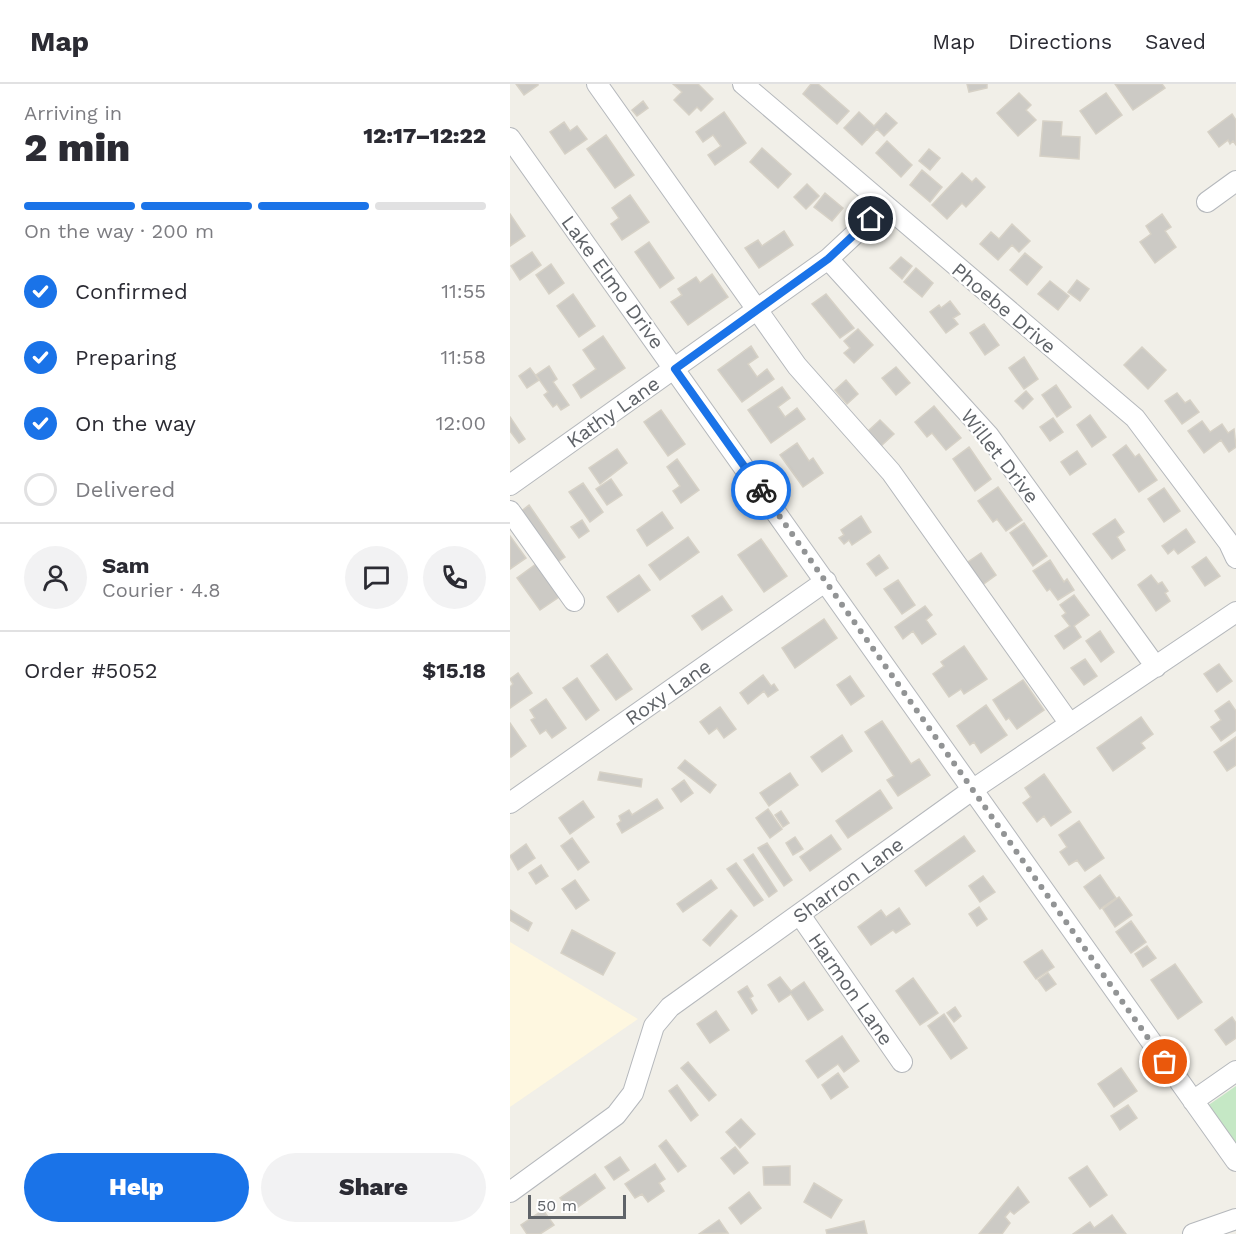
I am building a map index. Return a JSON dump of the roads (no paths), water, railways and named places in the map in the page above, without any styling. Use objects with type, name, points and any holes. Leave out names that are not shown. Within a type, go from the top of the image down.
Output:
[{"type":"street","points":[[597,84],[797,366],[891,472],[1070,724]]},
{"type":"street","name":"Phoebe Drive","points":[[743,84],[1135,418],[1234,546]]},
{"type":"street","name":"Lake Elmo Drive","points":[[510,138],[517,162],[675,369],[1236,1161]]},
{"type":"street","points":[[1207,202],[1236,181]]},
{"type":"street","name":"Kathy Lane","points":[[510,485],[828,259],[885,206]]},
{"type":"street","name":"Willet Drive","points":[[828,259],[989,436],[1156,667]]},
{"type":"street","points":[[510,511],[574,601]]},
{"type":"street","name":"Roxy Lane","points":[[510,803],[826,581]]},
{"type":"street","name":"Sharron Lane","points":[[510,1192],[616,1115],[633,1093],[654,1026],[670,1007],[972,790],[1236,612]]},
{"type":"street","name":"Harmon Lane","points":[[800,915],[902,1062]]},
{"type":"street","points":[[1193,1101],[1236,1071]]},
{"type":"street","points":[[1193,1234],[1236,1219]]}]
